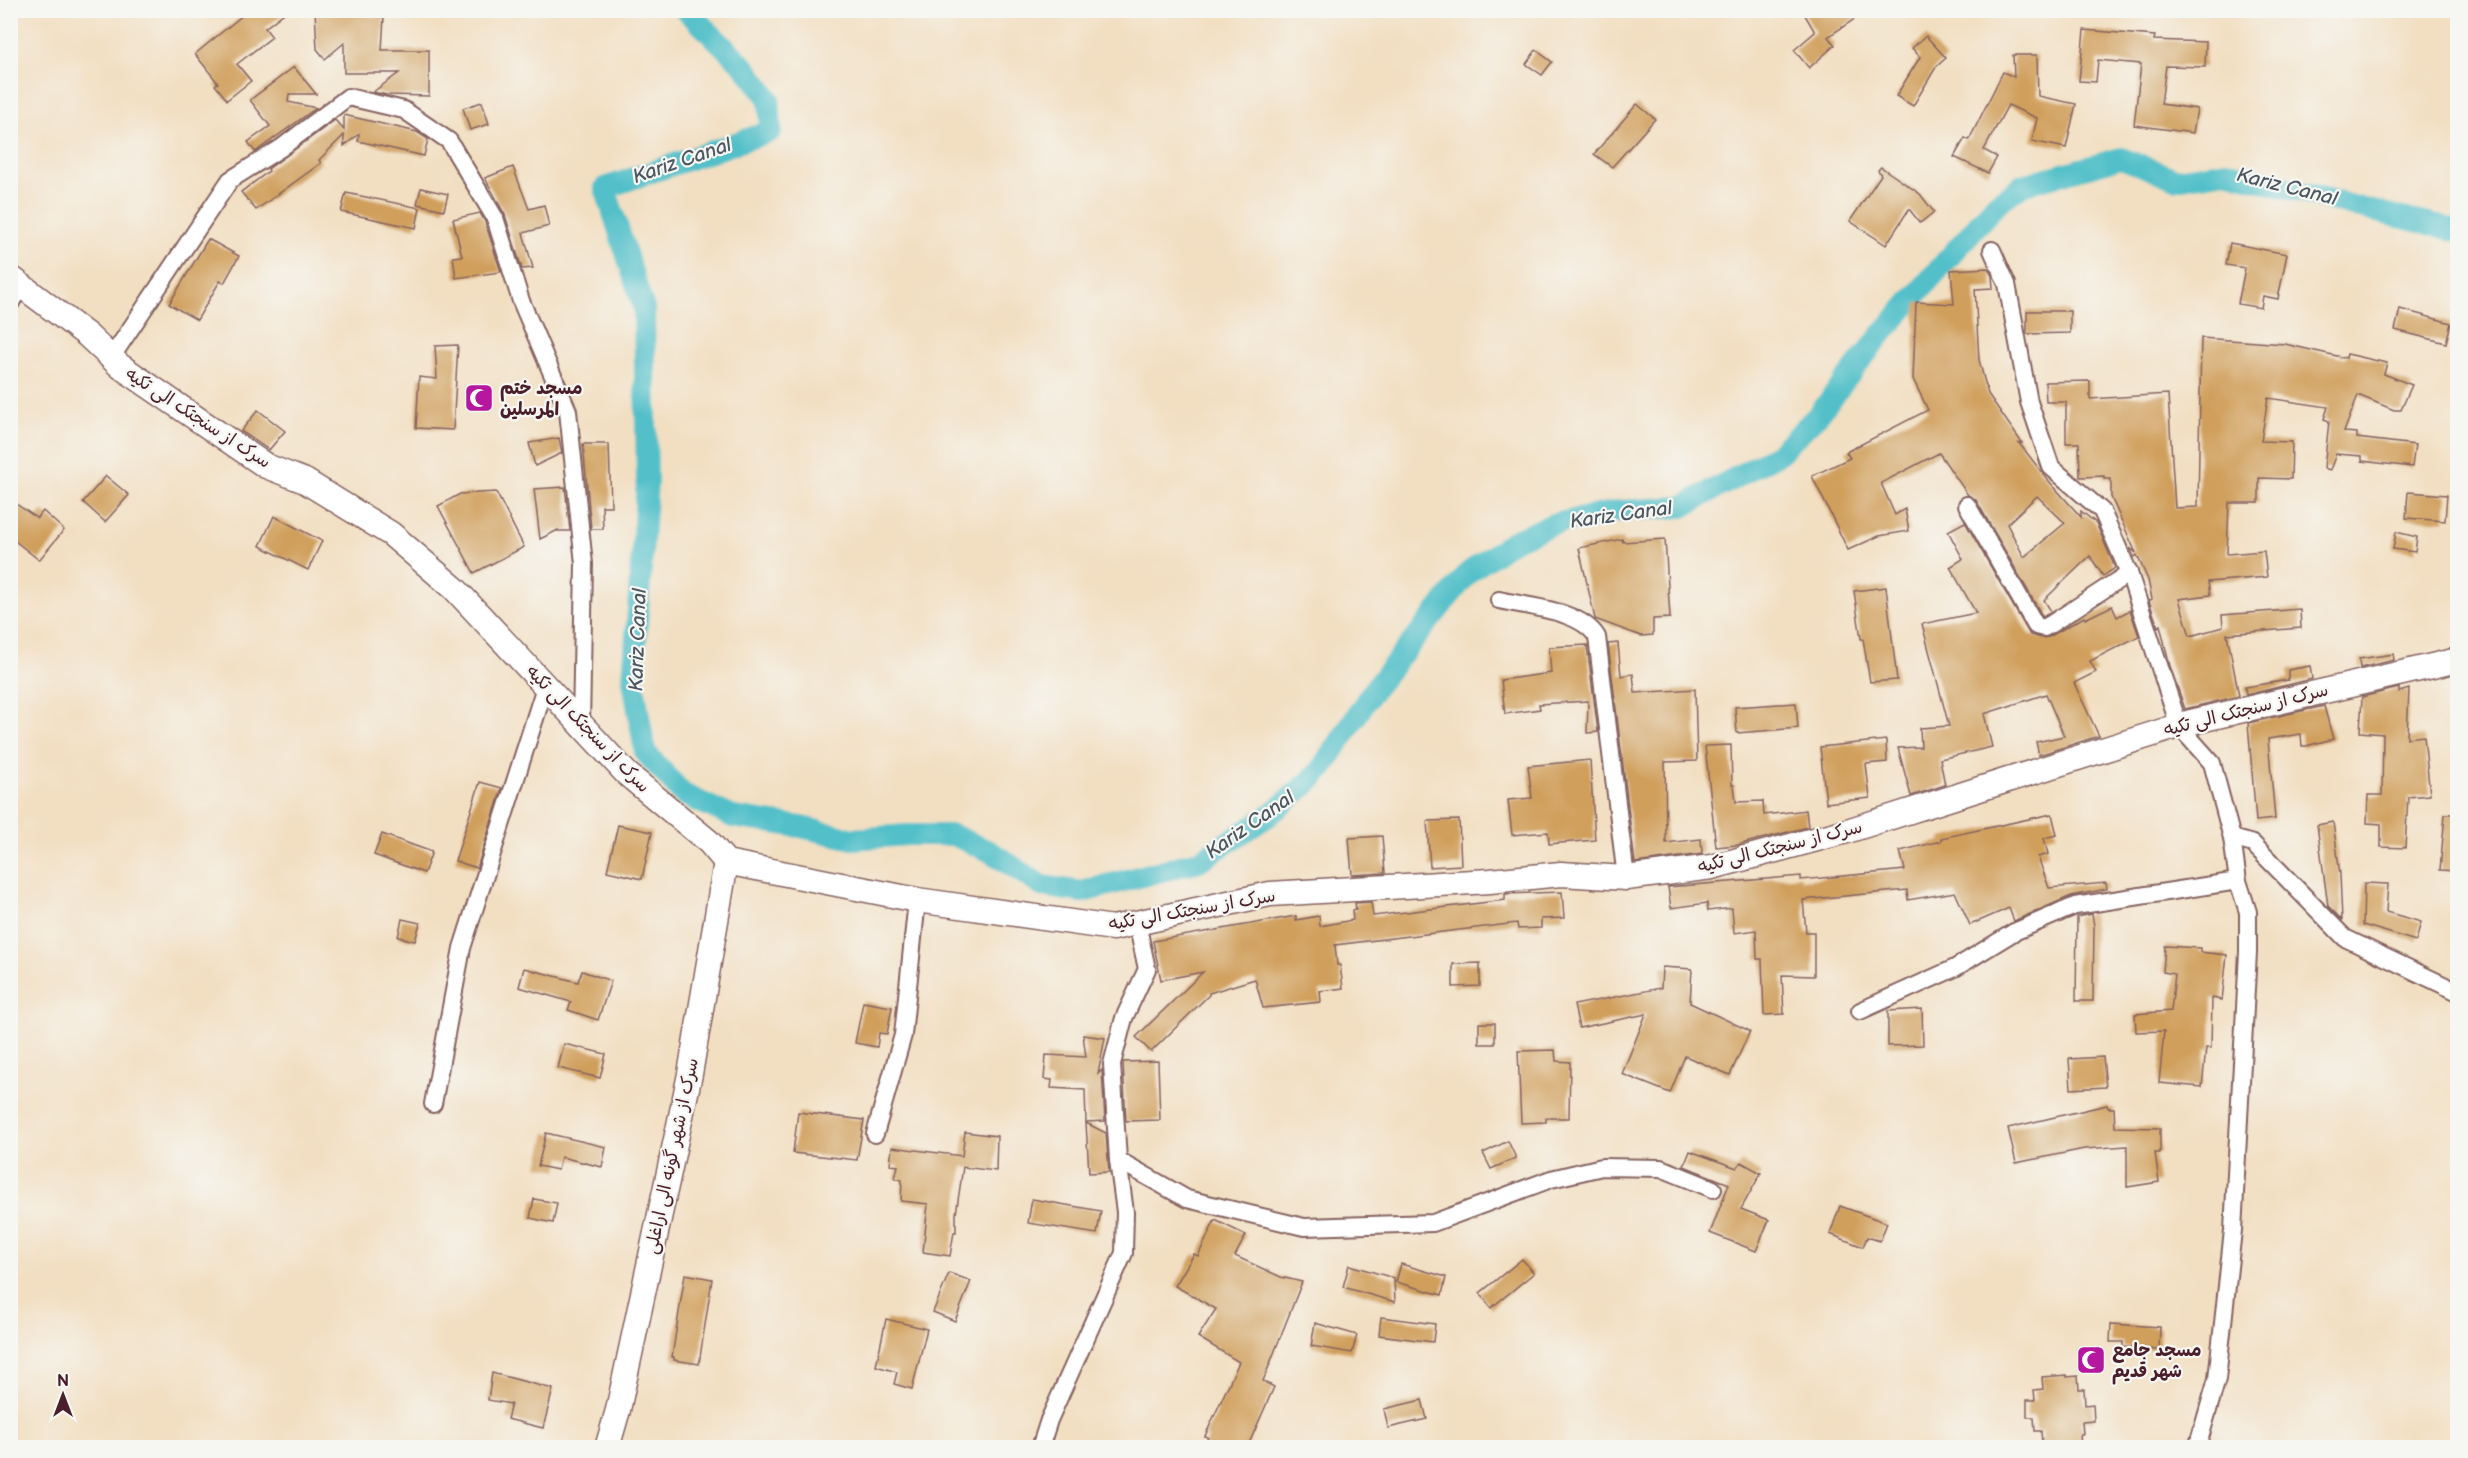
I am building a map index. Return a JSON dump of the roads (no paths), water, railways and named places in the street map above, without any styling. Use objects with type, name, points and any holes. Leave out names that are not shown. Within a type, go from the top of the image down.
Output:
[{"type":"street","points":[[111,358],[230,180],[281,148],[348,97],[404,110],[449,141],[495,218],[521,301],[568,411],[584,564],[581,725]]},
{"type":"street","points":[[1992,250],[2007,284],[2030,402],[2051,467],[2102,511],[2129,573],[2179,726],[2212,763],[2232,838],[2238,881],[2247,912],[2248,952],[2233,1230],[2217,1379],[2198,1448]]},
{"type":"street","name":"سرک از سنجتک الی تکیه","points":[[14,289],[87,335],[120,366],[266,465],[305,481],[392,534],[456,589],[627,774],[709,842],[726,862],[917,900],[1113,928],[1270,894],[1490,881],[1561,874],[1626,878],[1712,867],[1846,831],[2179,726],[2274,701],[2457,660]]},
{"type":"street","points":[[1967,505],[2036,626],[2044,628],[2129,573]]},
{"type":"street","points":[[1499,600],[1578,618],[1591,626],[1597,637],[1626,878]]},
{"type":"street","points":[[433,1104],[462,948],[545,687]]},
{"type":"street","points":[[2232,838],[2253,844],[2345,938],[2457,992]]},
{"type":"street","name":"سرک از شهر گونه الی اراغلی","points":[[607,1448],[618,1410],[690,1074],[726,862]]},
{"type":"street","points":[[1860,1011],[1955,968],[2014,932],[2075,906],[2238,881]]},
{"type":"street","points":[[875,1134],[903,1035],[917,900]]},
{"type":"street","points":[[1040,1448],[1049,1420],[1124,1253],[1125,1212],[1118,1160],[1112,1064],[1124,1018],[1147,969],[1137,923]]},
{"type":"street","points":[[1118,1160],[1187,1199],[1304,1227],[1434,1223],[1551,1179],[1602,1167],[1661,1168],[1713,1189]]},
{"type":"waterway","name":"Kariz Canal","points":[[686,10],[744,66],[769,99],[771,131],[605,188],[644,309],[647,482],[633,680],[645,752],[683,794],[733,817],[801,827],[853,839],[907,835],[953,835],[991,852],[1042,886],[1082,892],[1199,861],[1267,817],[1322,769],[1373,690],[1469,572],[1513,541],[1553,524],[1618,511],[1682,507],[1778,454],[1818,415],[1881,335],[1996,204],[2022,185],[2121,158],[2176,179],[2226,171],[2356,207],[2458,231]]},
{"type":"place","name":"مسجد ختم المرسلین","points":[[479,398]]},
{"type":"place","name":"مسجد جامع شهر قدیم","points":[[2091,1360]]}]
